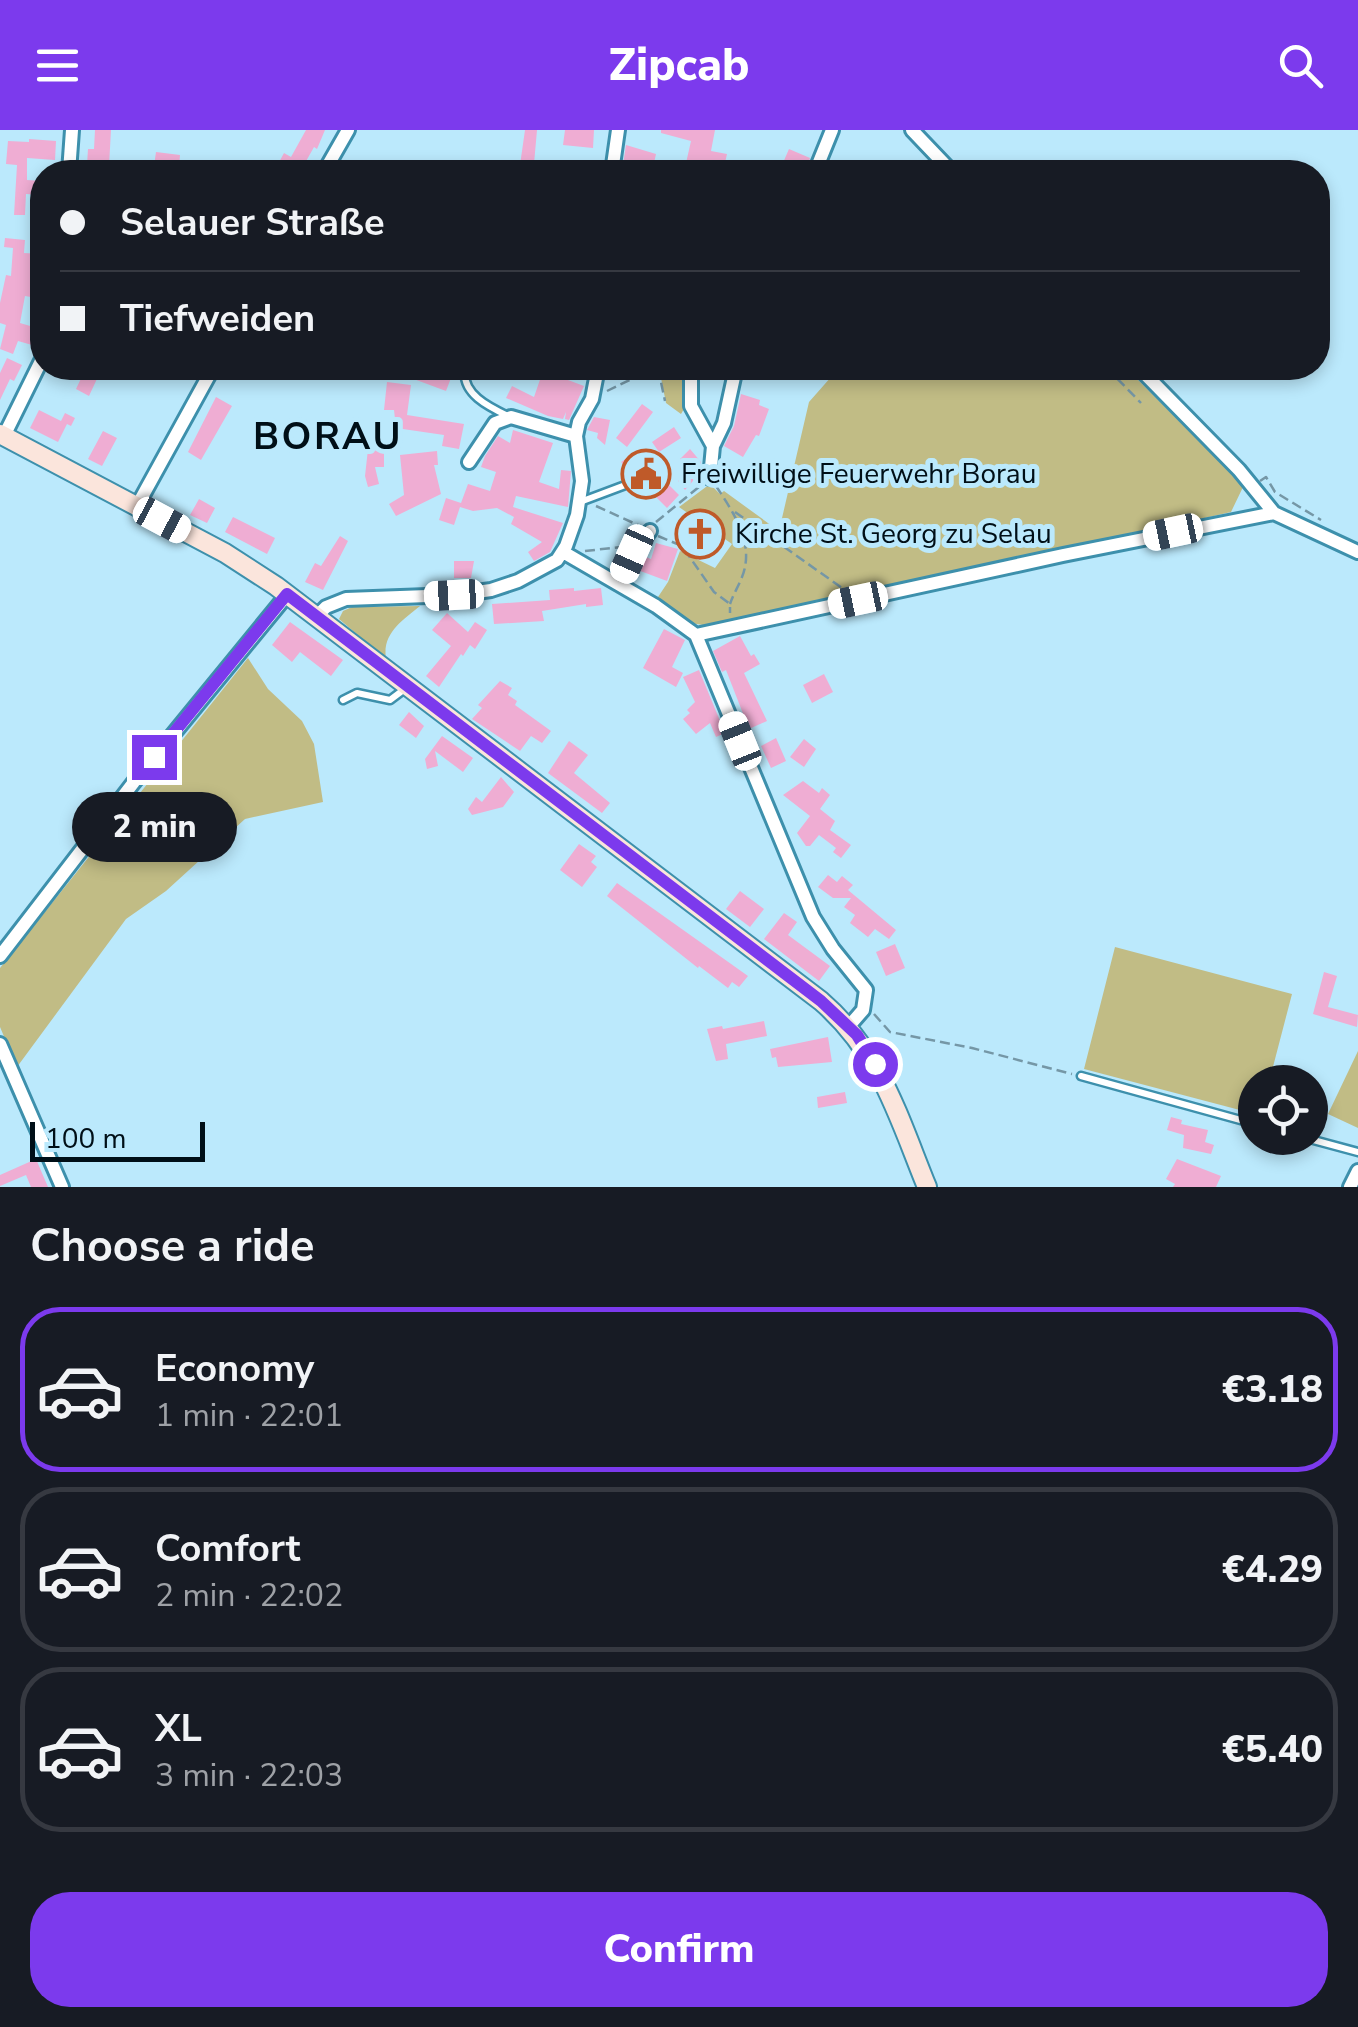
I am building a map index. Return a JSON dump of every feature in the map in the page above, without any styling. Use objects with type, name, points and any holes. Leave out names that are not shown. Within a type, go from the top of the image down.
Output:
[{"type":"main road","points":[[2,435],[225,553],[287,594],[786,973],[849,1026],[875,1064],[928,1187]]},
{"type":"street","points":[[70,160],[72,130]]},
{"type":"street","points":[[331,160],[348,130]]},
{"type":"street","points":[[614,160],[618,130]]},
{"type":"street","points":[[820,160],[832,130]]},
{"type":"street","points":[[912,130],[941,160]]},
{"type":"street","points":[[2,435],[31,380]]},
{"type":"street","points":[[137,506],[206,380]]},
{"type":"street","points":[[316,618],[326,607],[346,599],[491,590],[547,567],[563,552],[572,534],[582,482],[578,422],[592,398],[596,380]]},
{"type":"street","points":[[691,380],[691,406],[713,446]]},
{"type":"street","points":[[710,478],[713,446],[724,424],[733,380]]},
{"type":"street","points":[[1152,380],[1239,470],[1274,513],[1358,552]]},
{"type":"street","points":[[470,462],[495,424],[511,417],[576,436]]},
{"type":"street","points":[[696,636],[1274,513]]},
{"type":"street","points":[[618,584],[632,554],[648,535]]},
{"type":"street","points":[[563,552],[696,636],[813,917],[866,990],[863,1010],[849,1026]]},
{"type":"street","points":[[0,956],[134,782],[287,594]]},
{"type":"street","points":[[0,1044],[62,1187]]},
{"type":"street","points":[[1350,1187],[1358,1171]]},
{"type":"lane","points":[[466,380],[470,390],[511,417]]},
{"type":"lane","points":[[579,503],[636,482]]},
{"type":"lane","points":[[343,700],[357,693],[390,700],[406,687]]},
{"type":"lane","points":[[1081,1076],[1238,1119]]},
{"type":"lane","points":[[1328,1144],[1358,1152]]},
{"type":"path","points":[[592,398],[630,380]]},
{"type":"path","points":[[659,380],[665,401]]},
{"type":"path","points":[[1118,380],[1141,404]]},
{"type":"path","points":[[660,517],[710,478],[733,511],[746,550],[745,570],[730,604],[729,628]]},
{"type":"path","points":[[579,503],[613,511],[648,535],[682,546],[714,592],[730,604]]},
{"type":"path","points":[[733,511],[858,600]]},
{"type":"path","points":[[563,552],[614,550],[648,535]]},
{"type":"path","points":[[863,1010],[877,1016],[890,1032],[1081,1076]]},
{"type":"shaded area","points":[[661,380],[684,380],[687,404],[681,414],[666,403]]},
{"type":"shaded area","points":[[828,380],[1138,380],[1244,485],[1231,512],[865,596],[703,625],[690,623],[656,600],[680,551],[715,568],[732,544],[679,507],[710,484],[779,531],[809,402]]},
{"type":"shaded area","points":[[420,606],[390,635],[386,659],[339,619],[343,611],[352,607]]},
{"type":"shaded area","points":[[248,658],[268,689],[302,721],[314,744],[323,802],[245,819],[166,891],[126,919],[17,1067],[0,1027],[0,968]]},
{"type":"shaded area","points":[[1115,947],[1292,994],[1273,1065],[1238,1065],[1238,1110],[1084,1069]]},
{"type":"shaded area","points":[[1358,1051],[1358,1128],[1328,1114]]},
{"type":"building","points":[[95,130],[111,130],[109,160],[87,160],[88,149],[94,149]]},
{"type":"building","points":[[306,130],[325,130],[317,149],[314,147],[307,160],[280,160],[284,153],[291,157]]},
{"type":"building","points":[[525,130],[537,130],[534,160],[521,160]]},
{"type":"building","points":[[565,130],[594,130],[593,148],[563,145]]},
{"type":"building","points":[[715,130],[711,151],[727,154],[726,160],[687,160],[691,141],[661,133]]},
{"type":"building","points":[[8,141],[56,141],[55,160],[27,158],[30,194],[26,194],[25,215],[14,215],[17,165],[6,164]]},
{"type":"building","points":[[626,145],[656,154],[655,160],[624,160]]},
{"type":"building","points":[[789,149],[810,158],[809,160],[784,160]]},
{"type":"building","points":[[156,152],[180,155],[180,160],[155,160]]},
{"type":"building","points":[[5,238],[25,240],[24,253],[30,253],[30,297],[25,296],[20,323],[30,326],[30,344],[18,341],[13,354],[0,349],[6,325],[0,323],[0,303],[6,275],[11,276],[13,248],[4,247]]},
{"type":"building","points":[[7,358],[22,365],[0,400],[0,373]]},
{"type":"building","points":[[80,380],[96,380],[89,396],[76,389]]},
{"type":"building","points":[[416,380],[450,380],[446,391]]},
{"type":"building","points":[[540,380],[568,380],[584,386],[569,420],[565,419],[566,412],[563,419],[548,416],[506,398],[512,386],[534,397]]},
{"type":"building","points":[[387,382],[411,385],[407,415],[464,424],[459,449],[442,446],[444,435],[396,428],[394,410],[384,410]]},
{"type":"building","points":[[741,394],[760,400],[759,405],[769,409],[759,436],[743,457],[724,446],[734,426]]},
{"type":"building","points":[[216,397],[232,406],[201,460],[188,452]]},
{"type":"building","points":[[642,404],[653,412],[627,447],[616,438]]},
{"type":"building","points":[[39,410],[61,421],[65,413],[75,418],[71,426],[67,424],[58,442],[30,428]]},
{"type":"building","points":[[594,417],[610,420],[605,445],[597,438],[598,433],[587,430]]},
{"type":"building","points":[[674,427],[681,438],[659,452],[652,442]]},
{"type":"building","points":[[513,430],[553,443],[539,482],[559,489],[561,470],[571,471],[568,507],[516,496],[513,507],[563,523],[550,552],[534,561],[528,552],[542,542],[511,524],[514,517],[497,508],[473,511],[460,507],[454,525],[439,520],[446,498],[461,503],[468,484],[490,491],[496,472],[481,467],[485,456],[498,436],[510,443]]},
{"type":"building","points":[[103,431],[117,438],[102,466],[88,459]]},
{"type":"building","points":[[368,449],[384,452],[384,467],[375,467],[379,484],[368,487],[365,476]]},
{"type":"building","points":[[690,449],[701,462],[700,473],[685,490],[678,481],[689,469],[680,459]]},
{"type":"building","points":[[437,451],[438,465],[434,465],[441,494],[396,516],[389,504],[404,495],[400,455]]},
{"type":"building","points":[[636,452],[679,495],[667,508],[642,483],[641,476],[634,475],[621,462]]},
{"type":"building","points":[[199,499],[215,508],[207,523],[190,515]]},
{"type":"building","points":[[233,517],[275,538],[267,554],[225,532]]},
{"type":"building","name":"Kirche St. Georg zu Selau","points":[[696,519],[713,526],[710,529],[724,542],[718,551],[684,535]]},
{"type":"building","points":[[340,536],[348,541],[323,590],[305,582],[315,563],[321,566]]},
{"type":"building","points":[[656,543],[678,549],[667,581],[635,569],[643,556],[651,559]]},
{"type":"building","points":[[454,561],[474,561],[471,578],[454,578]]},
{"type":"building","points":[[601,588],[603,605],[542,611],[544,621],[494,624],[492,604],[550,600],[549,590]]},
{"type":"building","points":[[447,613],[468,632],[475,622],[487,630],[475,649],[470,645],[461,654],[439,687],[426,676],[451,646],[432,630]]},
{"type":"building","points":[[290,622],[343,660],[331,676],[300,652],[292,662],[272,645]]},
{"type":"building","points":[[664,629],[685,640],[672,667],[683,673],[676,687],[643,668]]},
{"type":"building","points":[[740,636],[760,664],[744,673],[767,721],[749,729],[726,670],[722,672],[713,651]]},
{"type":"building","points":[[699,670],[725,733],[716,737],[710,723],[696,734],[683,719],[695,702],[683,677]]},
{"type":"building","points":[[824,674],[833,692],[812,703],[803,685]]},
{"type":"building","points":[[500,681],[512,688],[508,695],[517,701],[515,705],[551,731],[542,743],[531,736],[520,751],[472,719],[482,708],[478,705]]},
{"type":"building","points":[[409,712],[424,726],[416,738],[399,725]]},
{"type":"building","points":[[442,736],[473,758],[463,772],[435,751],[438,766],[427,769],[425,759]]},
{"type":"building","points":[[776,738],[786,761],[771,768],[761,746]]},
{"type":"building","points":[[804,739],[816,749],[804,767],[790,757]]},
{"type":"building","points":[[569,741],[588,755],[574,773],[610,803],[602,813],[548,773]]},
{"type":"building","points":[[501,777],[514,792],[503,807],[472,815],[468,809],[476,797],[482,802]]},
{"type":"building","points":[[803,781],[819,793],[822,788],[830,795],[820,809],[835,821],[830,830],[851,845],[841,858],[833,852],[836,848],[819,835],[806,846],[797,833],[810,816],[783,795]]},
{"type":"building","points":[[579,844],[596,856],[591,862],[597,867],[582,887],[560,870]]},
{"type":"building","points":[[828,875],[837,882],[842,876],[853,885],[848,890],[896,930],[889,939],[875,929],[868,937],[850,923],[855,915],[844,907],[851,898],[833,898],[818,887]]},
{"type":"building","points":[[617,883],[748,976],[739,987],[732,982],[728,988],[698,968],[607,896]]},
{"type":"building","points":[[740,891],[764,909],[750,927],[726,909]]},
{"type":"building","points":[[784,913],[797,922],[788,935],[830,966],[819,981],[764,939]]},
{"type":"building","points":[[895,944],[905,968],[886,976],[876,952]]},
{"type":"building","points":[[1324,972],[1337,976],[1328,1007],[1358,1015],[1357,1027],[1313,1014]]},
{"type":"building","points":[[764,1021],[767,1036],[726,1044],[728,1059],[716,1061],[707,1029]]},
{"type":"building","points":[[828,1037],[832,1062],[778,1067],[776,1057],[772,1058],[770,1049]]},
{"type":"building","points":[[845,1092],[847,1103],[818,1108],[817,1097]]},
{"type":"building","points":[[1171,1117],[1182,1120],[1181,1124],[1208,1130],[1205,1142],[1214,1145],[1211,1154],[1183,1148],[1184,1135],[1167,1130]]},
{"type":"building","points":[[36,1159],[48,1187],[31,1187],[26,1175],[0,1186],[0,1175]]},
{"type":"building","points":[[1177,1159],[1221,1176],[1216,1187],[1173,1187],[1175,1184],[1166,1179]]},
{"type":"place","name":"Freiwillige Feuerwehr Borau","points":[[646,474]]},
{"type":"place","name":"Kirche St. Georg zu Selau","points":[[700,534]]},
{"type":"district","name":"BORAU","points":[[328,436]]},
{"type":"route","points":[[154,757],[287,594],[821,1001],[857,1035],[875,1064]]}]
